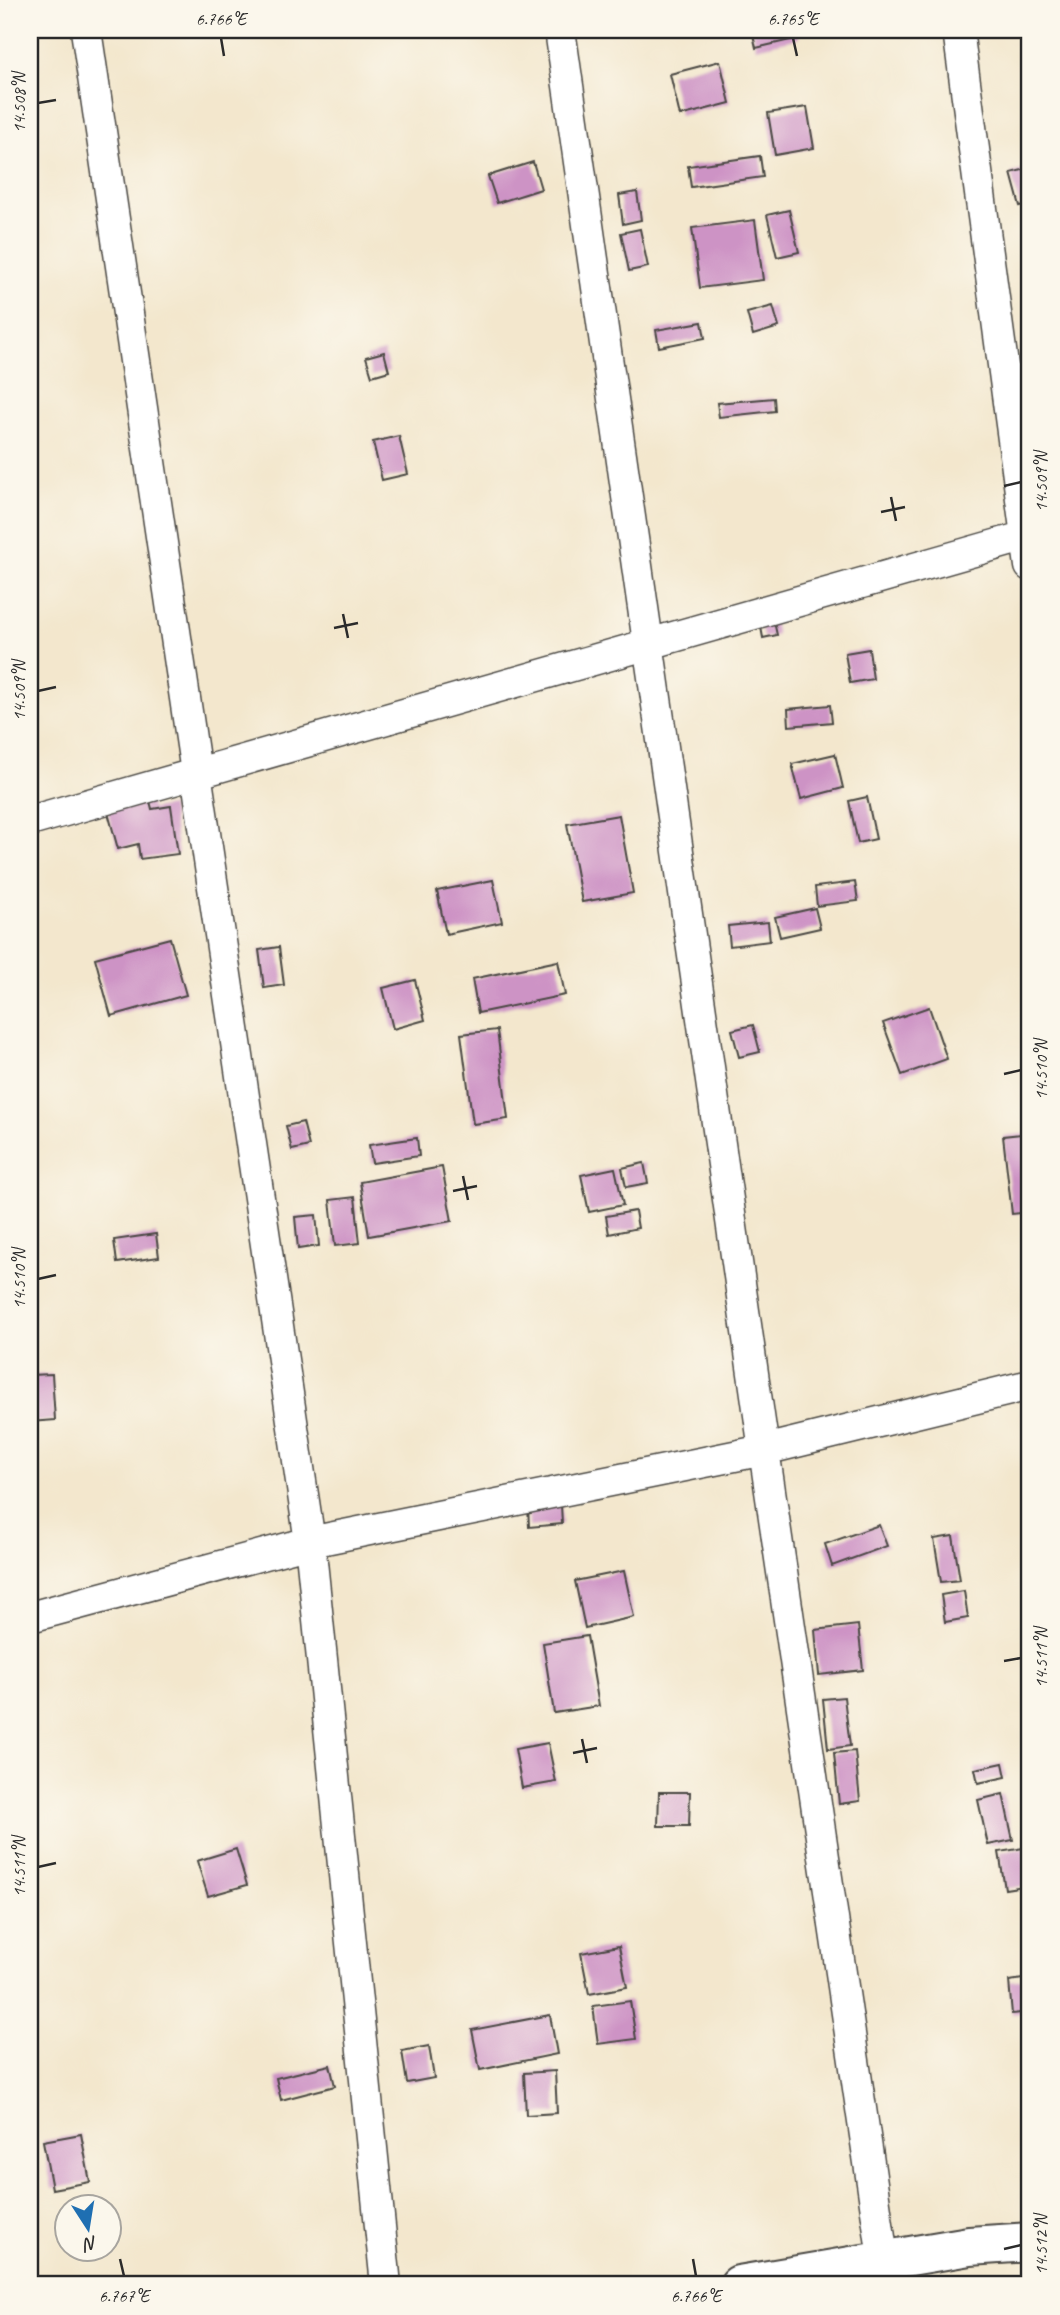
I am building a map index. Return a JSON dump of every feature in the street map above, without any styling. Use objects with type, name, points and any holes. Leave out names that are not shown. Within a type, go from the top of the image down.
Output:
[{"type":"main road","points":[[738,2285],[885,2272],[969,2246],[1030,2242]]},
{"type":"street","points":[[86,30],[310,1542],[386,2285]]},
{"type":"street","points":[[560,30],[885,2272]]},
{"type":"street","points":[[958,30],[1028,535],[1030,566]]},
{"type":"street","points":[[30,821],[1028,535]]},
{"type":"street","points":[[30,1617],[310,1542],[764,1450],[1030,1385]]},
{"type":"building","points":[[752,30],[797,30],[799,38],[756,48]]},
{"type":"building","points":[[720,61],[730,103],[680,116],[670,74]]},
{"type":"building","points":[[807,107],[814,148],[775,155],[768,113]]},
{"type":"building","points":[[760,156],[763,177],[691,187],[688,166]]},
{"type":"building","points":[[533,162],[541,189],[497,203],[488,176]]},
{"type":"building","points":[[1030,168],[1030,204],[1020,206],[1011,173]]},
{"type":"building","points":[[637,192],[641,220],[623,224],[619,195]]},
{"type":"building","points":[[789,210],[799,252],[777,257],[767,215]]},
{"type":"building","points":[[755,220],[763,280],[700,288],[692,228]]},
{"type":"building","points":[[640,229],[648,267],[629,271],[621,233]]},
{"type":"building","points":[[773,306],[779,327],[753,335],[747,313]]},
{"type":"building","points":[[702,322],[705,338],[659,347],[656,330]]},
{"type":"building","points":[[384,352],[389,371],[372,376],[366,357]]},
{"type":"building","points":[[774,398],[775,411],[719,417],[717,403]]},
{"type":"building","points":[[399,436],[408,474],[382,480],[373,442]]},
{"type":"building","points":[[772,613],[777,635],[763,638],[759,616]]},
{"type":"building","points":[[869,649],[873,679],[850,683],[845,653]]},
{"type":"building","points":[[830,705],[832,722],[789,726],[788,709]]},
{"type":"building","points":[[835,754],[843,788],[801,799],[792,764]]},
{"type":"building","points":[[149,797],[152,809],[171,806],[178,854],[140,859],[138,844],[118,849],[107,809]]},
{"type":"building","points":[[867,797],[876,839],[858,843],[849,801]]},
{"type":"building","points":[[619,815],[633,893],[582,902],[567,824]]},
{"type":"building","points":[[493,880],[502,922],[446,934],[437,891]]},
{"type":"building","points":[[855,882],[858,901],[817,906],[815,887]]},
{"type":"building","points":[[815,908],[820,928],[780,937],[775,917]]},
{"type":"building","points":[[768,922],[770,941],[730,946],[728,926]]},
{"type":"building","points":[[170,938],[186,995],[111,1016],[95,958]]},
{"type":"building","points":[[279,947],[284,985],[264,988],[259,950]]},
{"type":"building","points":[[558,961],[565,995],[478,1013],[472,979]]},
{"type":"building","points":[[415,980],[425,1020],[393,1029],[383,988]]},
{"type":"building","points":[[929,1007],[947,1059],[902,1075],[883,1023]]},
{"type":"building","points":[[753,1025],[760,1052],[739,1057],[732,1030]]},
{"type":"building","points":[[497,1030],[508,1119],[473,1124],[461,1034]]},
{"type":"building","points":[[303,1122],[309,1146],[292,1150],[286,1126]]},
{"type":"building","points":[[1030,1133],[1030,1212],[1012,1214],[1003,1136]]},
{"type":"building","points":[[417,1138],[419,1156],[372,1163],[369,1145]]},
{"type":"building","points":[[644,1163],[648,1183],[626,1187],[622,1168]]},
{"type":"building","points":[[442,1167],[452,1221],[369,1236],[360,1182]]},
{"type":"building","points":[[615,1168],[623,1205],[589,1212],[581,1175]]},
{"type":"building","points":[[355,1197],[360,1243],[335,1246],[330,1200]]},
{"type":"building","points":[[635,1211],[638,1228],[609,1234],[606,1216]]},
{"type":"building","points":[[316,1215],[319,1246],[298,1249],[295,1217]]},
{"type":"building","points":[[156,1234],[159,1257],[117,1263],[114,1240]]},
{"type":"building","points":[[52,1374],[55,1420],[30,1422],[30,1375]]},
{"type":"building","points":[[561,1504],[562,1524],[529,1527],[528,1506]]},
{"type":"building","points":[[879,1525],[887,1546],[832,1566],[825,1544]]},
{"type":"building","points":[[953,1536],[960,1580],[941,1582],[934,1539]]},
{"type":"building","points":[[624,1571],[634,1617],[585,1628],[575,1581]]},
{"type":"building","points":[[964,1591],[968,1618],[945,1622],[941,1595]]},
{"type":"building","points":[[858,1625],[863,1670],[819,1675],[815,1630]]},
{"type":"building","points":[[587,1636],[599,1706],[554,1713],[543,1643]]},
{"type":"building","points":[[844,1697],[850,1746],[828,1749],[823,1699]]},
{"type":"building","points":[[548,1743],[556,1782],[522,1788],[515,1749]]},
{"type":"building","points":[[855,1751],[860,1801],[839,1804],[834,1753]]},
{"type":"building","points":[[1003,1763],[1006,1777],[978,1783],[975,1769]]},
{"type":"building","points":[[659,1792],[690,1792],[689,1826],[658,1826]]},
{"type":"building","points":[[1003,1794],[1013,1840],[988,1845],[978,1800]]},
{"type":"building","points":[[1030,1847],[1030,1885],[1005,1889],[999,1852]]},
{"type":"building","points":[[236,1849],[247,1885],[208,1896],[197,1861]]},
{"type":"building","points":[[619,1946],[627,1987],[589,1994],[581,1953]]},
{"type":"building","points":[[1030,1978],[1030,2012],[1012,2014],[1009,1981]]},
{"type":"building","points":[[630,2001],[636,2039],[598,2044],[593,2006]]},
{"type":"building","points":[[550,2015],[557,2054],[480,2070],[472,2030]]},
{"type":"building","points":[[429,2046],[434,2078],[407,2083],[402,2051]]},
{"type":"building","points":[[330,2065],[335,2086],[281,2100],[276,2078]]},
{"type":"building","points":[[555,2071],[557,2113],[526,2115],[524,2073]]},
{"type":"building","points":[[81,2134],[90,2182],[52,2189],[43,2141]]}]
